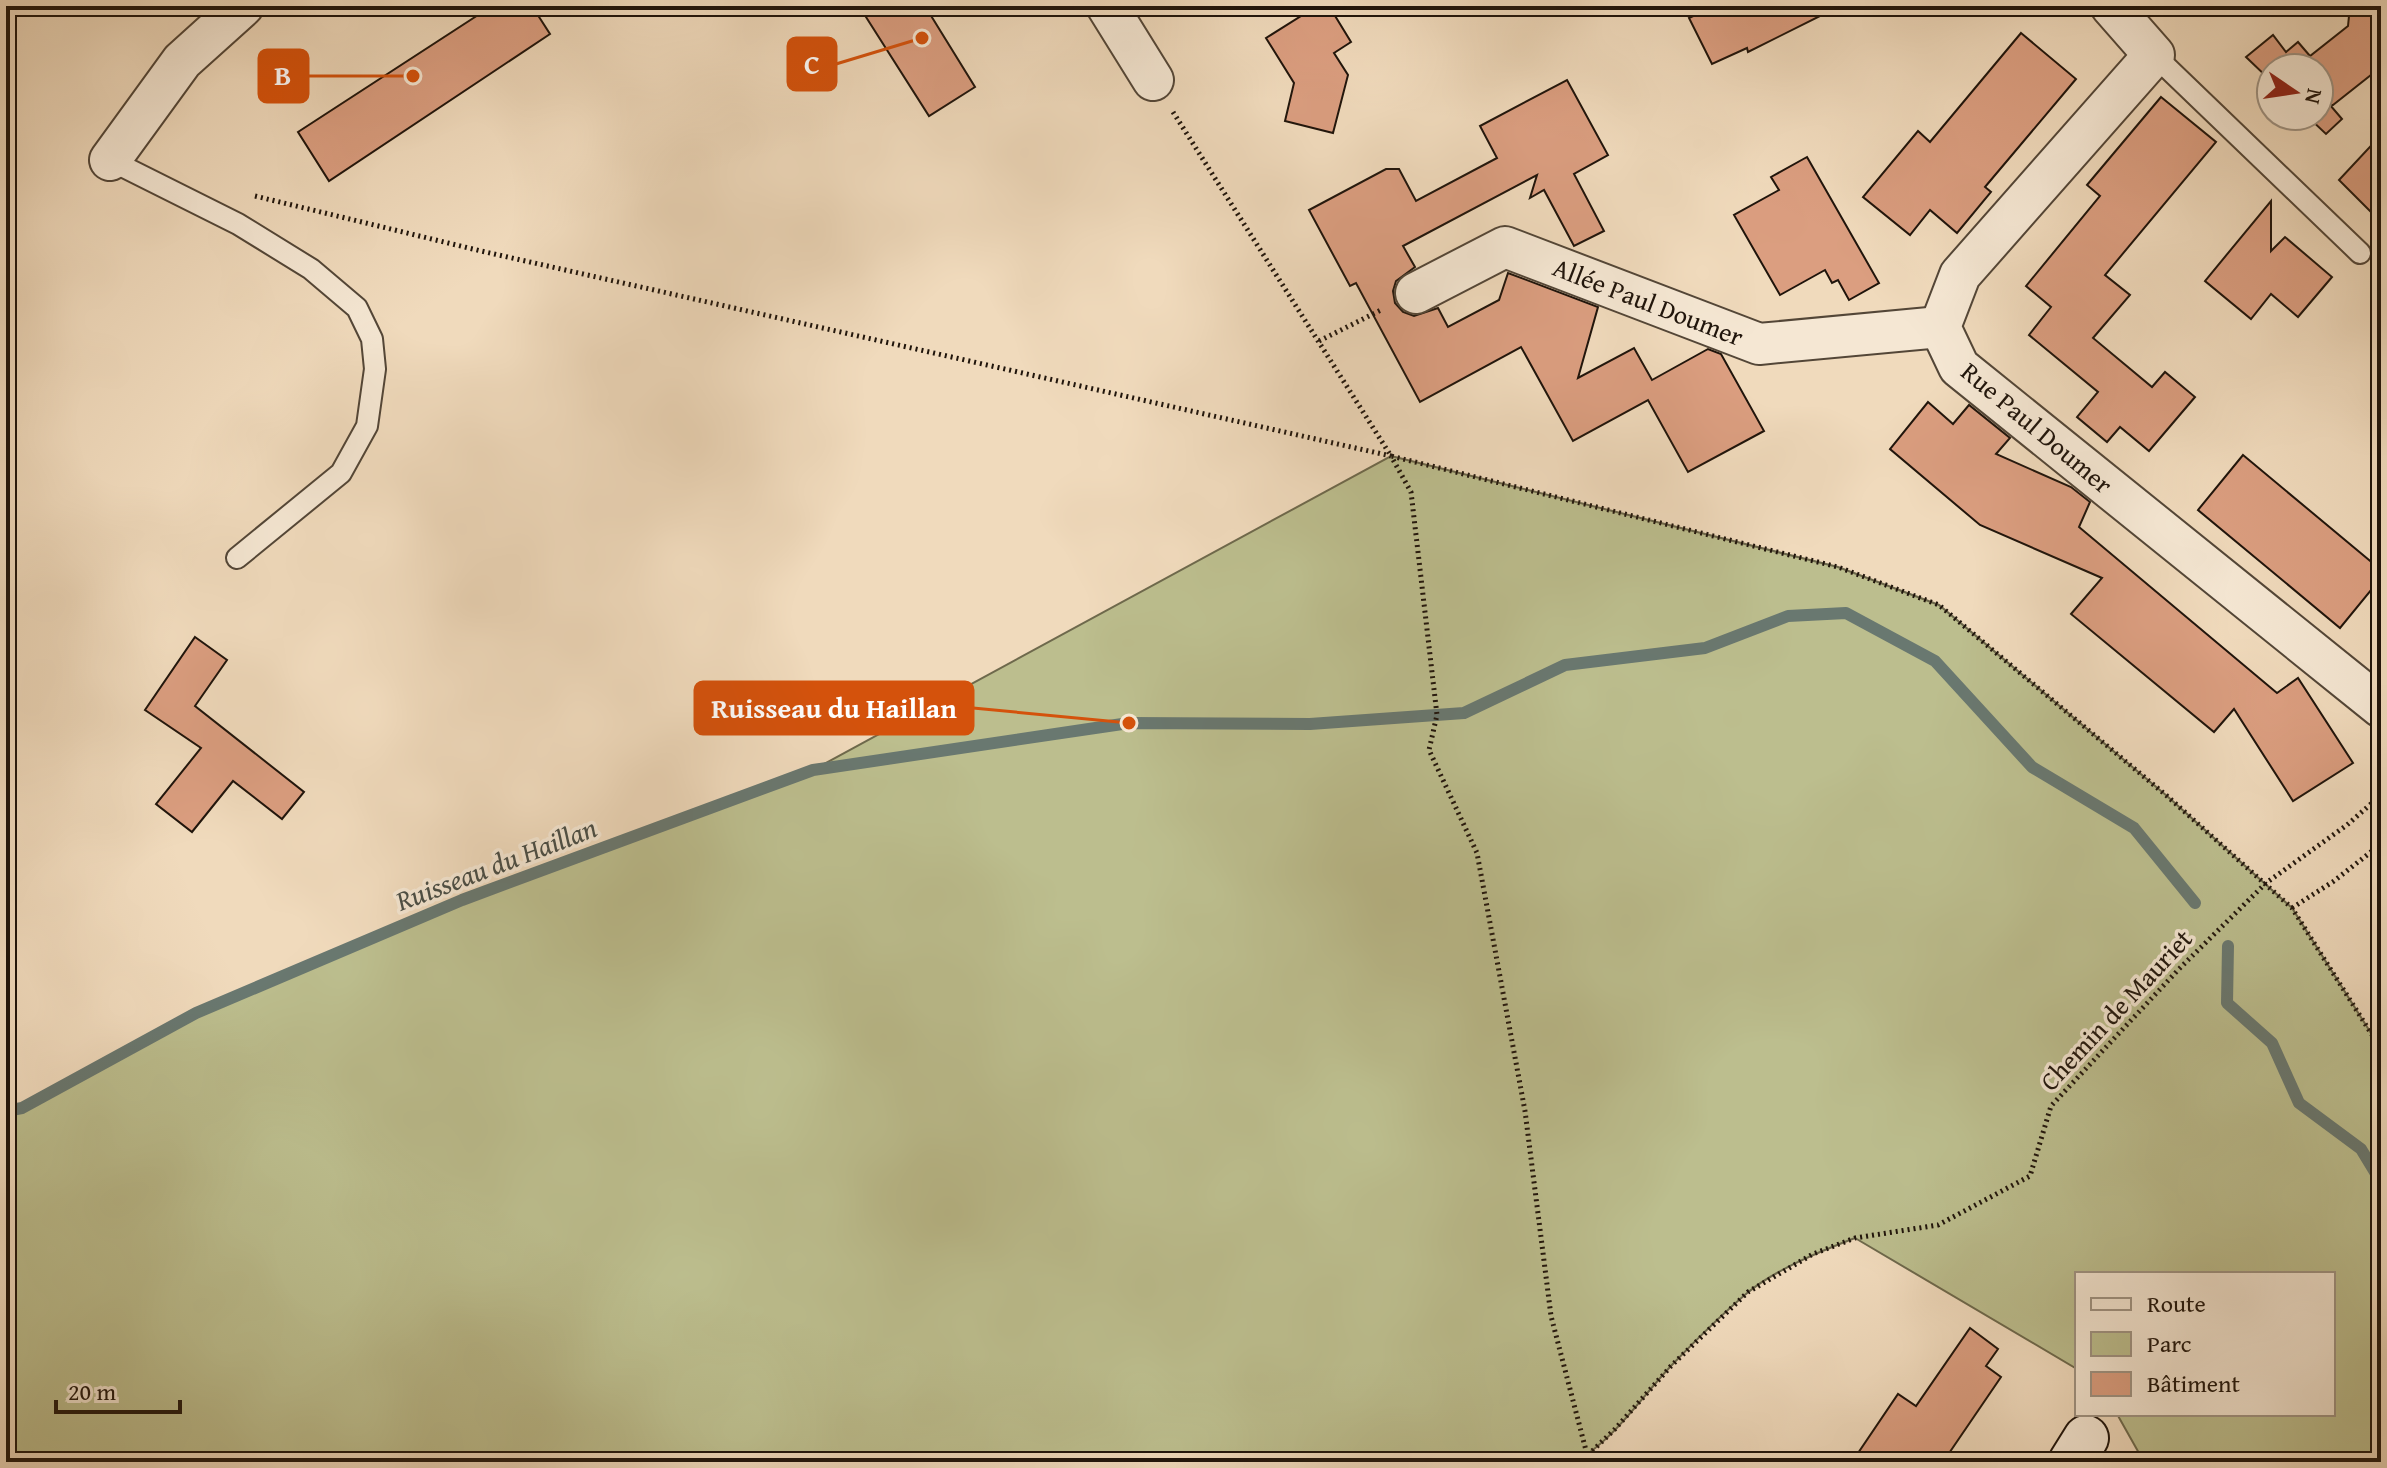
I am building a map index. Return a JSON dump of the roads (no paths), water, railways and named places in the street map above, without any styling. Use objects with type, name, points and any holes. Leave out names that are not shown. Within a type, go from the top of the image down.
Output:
[{"type":"street","points":[[110,160],[182,61],[243,6]]},
{"type":"street","points":[[1107,6],[1153,80]]},
{"type":"street","points":[[1940,327],[1960,275],[2154,55],[2111,6]]},
{"type":"street","name":"Allée Paul Doumer","points":[[1416,293],[1505,247],[1759,344],[1940,327]]},
{"type":"street","name":"Rue Paul Doumer","points":[[1940,327],[1959,367],[2381,707]]},
{"type":"lane","points":[[2154,55],[2360,253]]},
{"type":"lane","points":[[110,160],[238,224],[311,269],[357,308],[372,339],[375,369],[367,426],[341,473],[237,558]]},
{"type":"waterway","name":"Ruisseau du Haillan","points":[[6,1111],[22,1108],[196,1013],[462,900],[813,770],[1129,723],[1310,724],[1464,713],[1565,665],[1705,648],[1788,616],[1846,613],[1935,661],[2032,767],[2134,828],[2195,903]]},
{"type":"waterway","name":"Ruisseau du Haillan","points":[[2228,946],[2227,1003],[2272,1043],[2299,1103],[2361,1149],[2381,1182]]},
{"type":"place","name":"C","points":[[922,38]]},
{"type":"place","name":"B","points":[[413,76]]},
{"type":"place","name":"Ruisseau du Haillan","points":[[1129,723]]}]
